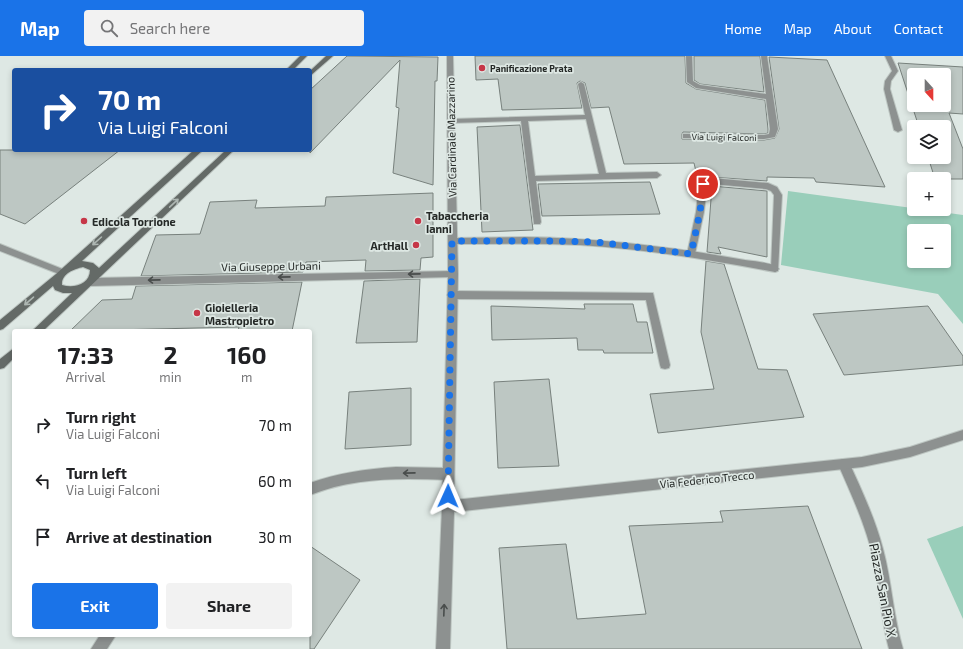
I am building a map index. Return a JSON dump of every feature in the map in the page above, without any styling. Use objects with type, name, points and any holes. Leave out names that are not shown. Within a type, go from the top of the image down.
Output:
[{"type":"main road","points":[[291,68],[304,56]]},
{"type":"main road","points":[[312,72],[330,56]]},
{"type":"main road","points":[[0,326],[63,272],[197,152]]},
{"type":"main road","points":[[39,329],[228,152]]},
{"type":"main road","points":[[83,264],[90,265],[95,269],[90,282],[73,291],[64,291],[58,287],[56,282],[63,272],[83,264]]},
{"type":"main road","points":[[0,365],[12,354]]},
{"type":"street","name":"Via Cardinale Mazzarino","points":[[443,649],[448,507],[453,274],[450,56]]},
{"type":"street","points":[[689,56],[690,79],[693,85],[704,89],[770,97]]},
{"type":"street","name":"Via Luigi Falconi","points":[[686,136],[764,137],[772,135],[774,129],[764,56]]},
{"type":"street","points":[[888,56],[895,71],[886,85],[898,130]]},
{"type":"street","points":[[581,84],[603,176]]},
{"type":"street","points":[[451,121],[589,117]]},
{"type":"street","points":[[524,119],[537,222]]},
{"type":"street","points":[[532,179],[657,175]]},
{"type":"street","points":[[452,241],[597,242],[691,254],[775,269],[778,195],[774,188],[768,186],[712,181],[704,183],[702,185],[700,212],[691,254]]},
{"type":"street","points":[[0,247],[63,272]]},
{"type":"street","name":"Via Giuseppe Urbani","points":[[90,282],[453,274]]},
{"type":"street","points":[[452,294],[650,296],[665,365]]},
{"type":"street","name":"Via Federico Trecco","points":[[448,507],[844,464],[895,456],[963,435]]},
{"type":"street","name":"Piazza San Pio X","points":[[844,464],[872,533],[880,562],[885,604],[896,649]]},
{"type":"street","points":[[312,488],[326,483],[356,476],[399,473],[448,474]]},
{"type":"street","points":[[98,649],[107,637]]},
{"type":"green space","points":[[788,191],[907,207],[907,216],[951,216],[951,213],[963,215],[963,324],[938,294],[781,265]]},
{"type":"green space","points":[[963,526],[963,619],[927,539]]},
{"type":"building","points":[[347,56],[438,57],[437,81],[435,81],[433,185],[393,173],[399,108],[396,107],[400,60],[312,151],[312,88]]},
{"type":"building","points":[[475,56],[685,56],[686,83],[696,89],[765,100],[768,133],[683,132],[682,139],[764,140],[775,138],[779,129],[769,57],[827,60],[885,187],[816,182],[814,178],[767,177],[767,181],[697,176],[694,163],[624,164],[609,107],[591,108],[585,83],[580,81],[577,83],[582,108],[502,110],[498,79],[476,80]]},
{"type":"building","points":[[694,56],[760,56],[764,92],[700,84],[694,80]]},
{"type":"building","points":[[898,63],[963,67],[963,114],[949,113],[963,149],[963,179],[951,179],[951,172],[933,172],[930,164],[951,164],[951,120],[917,120],[914,112],[951,112],[951,68],[907,68],[907,90]]},
{"type":"building","points":[[520,125],[533,230],[482,232],[477,127]]},
{"type":"building","points":[[0,150],[12,150],[12,152],[117,152],[25,224],[0,214]]},
{"type":"building","points":[[650,182],[660,214],[542,216],[538,184]]},
{"type":"building","points":[[712,186],[767,191],[767,257],[718,247],[721,254],[707,252]]},
{"type":"building","points":[[433,193],[433,257],[421,258],[420,270],[365,271],[366,260],[306,262],[303,272],[141,276],[156,235],[200,234],[210,202],[257,200],[255,208],[325,206],[326,197]]},
{"type":"building","points":[[706,261],[724,264],[758,369],[787,370],[804,417],[658,433],[650,394],[714,389],[701,332]]},
{"type":"building","points":[[420,279],[417,342],[356,343],[364,281]]},
{"type":"building","points":[[302,282],[292,329],[238,329],[239,327],[72,329],[102,300],[132,299],[136,286]]},
{"type":"building","points":[[584,304],[633,304],[637,322],[647,322],[653,353],[604,353],[603,350],[578,350],[577,338],[492,340],[491,306],[585,309]]},
{"type":"building","points":[[928,306],[963,356],[963,365],[844,375],[813,314]]},
{"type":"building","points":[[549,379],[559,466],[498,468],[494,382]]},
{"type":"building","points":[[411,388],[411,445],[345,449],[349,392]]},
{"type":"building","points":[[808,506],[862,649],[507,649],[499,548],[566,544],[577,619],[646,614],[629,526],[723,522],[720,511]]},
{"type":"building","points":[[312,547],[360,580],[314,649],[310,649],[310,637],[312,637]]},
{"type":"place","name":"Panificazione Prata","points":[[482,68]]},
{"type":"place","name":"Edicola Torrione","points":[[84,221]]},
{"type":"place","name":"Tabaccheria Ianni","points":[[418,221]]},
{"type":"place","name":"ArtHall","points":[[416,245]]},
{"type":"place","name":"Gioielleria Mastropietro","points":[[197,313]]},
{"type":"route","points":[[448,496],[453,274],[452,241],[597,242],[691,254],[700,212],[703,184]]}]
